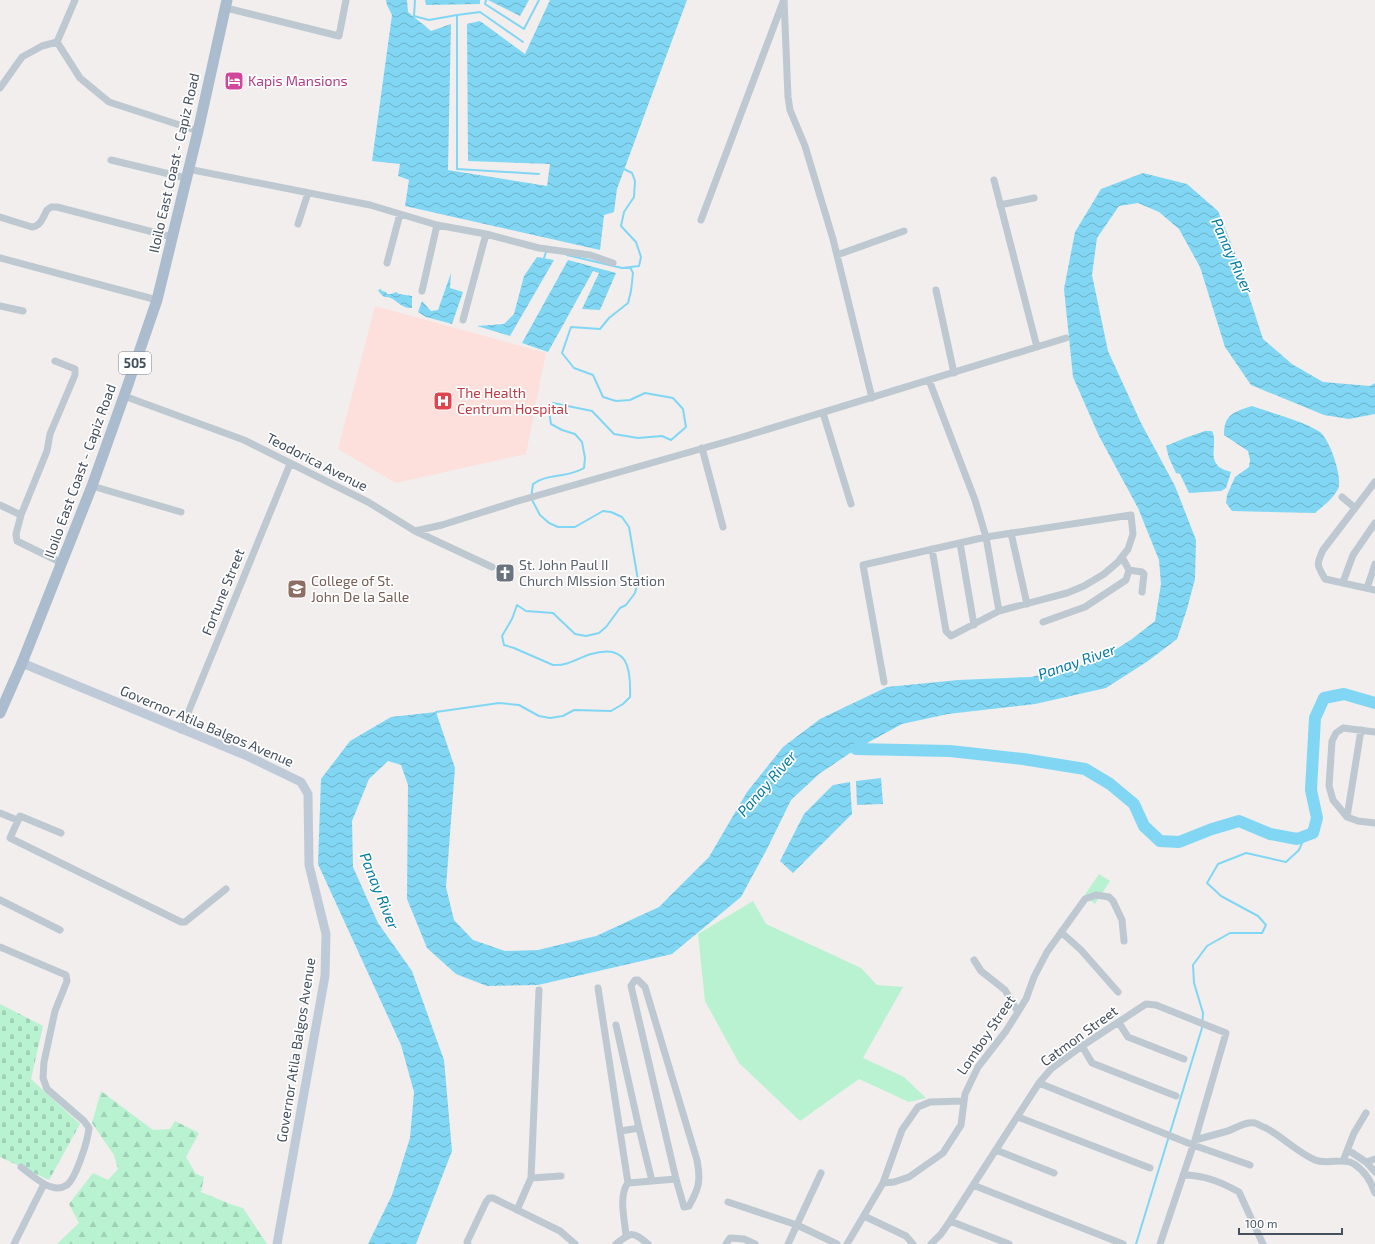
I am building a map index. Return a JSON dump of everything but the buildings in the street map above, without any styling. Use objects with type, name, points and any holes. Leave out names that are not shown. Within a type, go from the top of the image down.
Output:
[{"type":"main road","name":"Iloilo East Coast - Capiz Road","points":[[1,707],[22,663],[92,486],[156,300],[198,131],[227,4]]},
{"type":"main road","name":"Governor Atila Balgos Avenue","points":[[22,663],[181,730],[245,755],[301,782],[308,794],[309,865],[326,934],[325,976],[277,1244]]},
{"type":"street","points":[[57,42],[75,0]]},
{"type":"street","points":[[227,4],[339,36],[346,0]]},
{"type":"street","points":[[701,220],[784,0]]},
{"type":"street","points":[[784,0],[788,97],[790,110],[805,146],[833,239],[872,398]]},
{"type":"street","points":[[0,88],[22,57],[42,46],[57,42]]},
{"type":"street","points":[[57,42],[80,78],[109,102],[198,131]]},
{"type":"street","points":[[111,160],[187,174],[308,193],[370,205],[437,225],[486,234],[539,248],[590,255],[613,263]]},
{"type":"street","points":[[994,180],[1037,347]]},
{"type":"street","points":[[298,224],[308,193]]},
{"type":"street","points":[[1000,205],[1034,198]]},
{"type":"street","points":[[0,217],[36,227],[41,222],[47,210],[51,207],[57,207],[172,237]]},
{"type":"street","points":[[387,263],[400,214]]},
{"type":"street","points":[[422,291],[437,225]]},
{"type":"street","points":[[836,255],[904,231]]},
{"type":"street","points":[[463,320],[486,234]]},
{"type":"street","points":[[0,258],[156,300]]},
{"type":"street","points":[[936,290],[954,373]]},
{"type":"street","points":[[0,306],[23,311]]},
{"type":"street","points":[[415,531],[442,525],[823,413],[1066,338]]},
{"type":"street","points":[[55,361],[75,369],[75,375],[50,434],[47,451],[21,515],[16,534],[17,541],[62,563]]},
{"type":"street","points":[[929,380],[975,500],[986,537],[999,611]]},
{"type":"street","name":"Teodorica Avenue","points":[[124,396],[244,440],[368,502],[415,531],[492,567]]},
{"type":"street","points":[[823,413],[851,504]]},
{"type":"street","points":[[702,448],[723,527]]},
{"type":"street","name":"Fortune Street","points":[[181,730],[290,464]]},
{"type":"street","points":[[1375,482],[1323,550],[1319,559],[1318,567],[1325,579],[1375,590]]},
{"type":"street","points":[[92,486],[181,512]]},
{"type":"street","points":[[1342,497],[1355,508]]},
{"type":"street","points":[[0,505],[21,515]]},
{"type":"street","points":[[884,682],[863,565],[932,549],[986,537],[1130,514],[1133,534],[1128,549],[1118,562],[1104,574],[1084,586],[1067,593],[999,611],[951,636],[946,632],[932,549]]},
{"type":"street","points":[[1343,582],[1353,555],[1375,523]]},
{"type":"street","points":[[1012,533],[1027,604]]},
{"type":"street","points":[[960,543],[974,624]]},
{"type":"street","points":[[1043,622],[1085,607],[1126,580],[1129,570],[1122,557]]},
{"type":"street","points":[[1367,588],[1375,564]]},
{"type":"street","points":[[1129,570],[1142,572],[1144,574],[1142,592]]},
{"type":"street","points":[[1375,732],[1343,728],[1336,733],[1332,741],[1329,786],[1333,800],[1347,817],[1358,821],[1375,822]]},
{"type":"street","points":[[1347,817],[1362,730]]},
{"type":"street","points":[[0,813],[17,820]]},
{"type":"street","points":[[61,833],[20,816],[10,838],[181,922],[185,922],[226,889]]},
{"type":"street","name":"Lomboy Street","points":[[883,1183],[894,1182],[908,1177],[943,1153],[961,1125],[964,1094],[970,1080],[978,1067],[1006,1031],[1026,999],[1034,977],[1044,958],[1085,899],[1096,895],[1109,897],[1122,920],[1124,941]]},
{"type":"street","points":[[0,900],[60,930]]},
{"type":"street","points":[[1061,932],[1081,950],[1118,992]]},
{"type":"street","points":[[0,947],[66,975],[67,981],[55,1011],[44,1062],[43,1078],[47,1089],[84,1121],[89,1128],[88,1139],[74,1176],[68,1184],[60,1188],[52,1187],[44,1184],[21,1168]]},
{"type":"street","points":[[974,960],[981,971],[1005,990],[1018,1012]]},
{"type":"street","points":[[635,980],[638,980],[645,987],[697,1160],[700,1175],[699,1184],[689,1206],[684,1207],[676,1179],[631,986],[635,980]]},
{"type":"street","points":[[598,988],[628,1183],[624,1188],[623,1197],[626,1236]]},
{"type":"street","points":[[517,1210],[531,1178],[539,990]]},
{"type":"street","name":"Catmon Street","points":[[931,1244],[941,1234],[950,1221],[972,1185],[1040,1083],[1051,1069],[1082,1046],[1146,1004],[1156,1005],[1226,1033],[1194,1142]]},
{"type":"street","points":[[1119,1023],[1128,1037],[1184,1058]]},
{"type":"street","points":[[616,1025],[652,1181]]},
{"type":"street","points":[[1082,1046],[1092,1063],[1176,1096]]},
{"type":"street","points":[[610,1060],[623,1058]]},
{"type":"street","points":[[1040,1083],[1250,1165]]},
{"type":"street","points":[[847,1244],[883,1183],[902,1130],[918,1107],[930,1102],[963,1101]]},
{"type":"street","points":[[1343,1161],[1354,1133],[1366,1113]]},
{"type":"street","points":[[1018,1118],[1150,1168]]},
{"type":"street","points":[[1194,1142],[1243,1125],[1254,1123],[1277,1134],[1314,1159],[1324,1162],[1352,1162],[1359,1167],[1372,1184],[1375,1193]]},
{"type":"street","points":[[621,1131],[639,1128]]},
{"type":"street","points":[[1160,1244],[1194,1142]]},
{"type":"street","points":[[996,1150],[1054,1173]]},
{"type":"street","points":[[1348,1150],[1366,1162],[1375,1172]]},
{"type":"street","points":[[1366,1162],[1375,1159]]},
{"type":"street","points":[[788,1244],[822,1173]]},
{"type":"street","points":[[1183,1174],[1207,1177],[1239,1192],[1263,1244]]},
{"type":"street","points":[[531,1178],[561,1176]]},
{"type":"street","points":[[628,1183],[676,1179]]},
{"type":"street","points":[[14,1244],[44,1184]]},
{"type":"street","points":[[972,1185],[1123,1244]]},
{"type":"street","points":[[468,1244],[467,1242],[489,1198],[493,1198],[560,1231],[575,1244]]},
{"type":"street","points":[[728,1202],[797,1226],[837,1244]]},
{"type":"street","points":[[864,1216],[906,1236],[913,1244]]},
{"type":"street","points":[[950,1221],[1009,1244]]},
{"type":"street","points":[[616,1244],[631,1234],[636,1234],[648,1244]]},
{"type":"street","points":[[726,1244],[730,1238],[744,1239],[755,1244]]},
{"type":"shaded area","name":"The Health Centrum Hospital","points":[[375,306],[546,353],[526,454],[396,483],[338,449]]},
{"type":"green space","points":[[1099,874],[1110,881],[1095,904],[1084,896]]},
{"type":"green space","points":[[753,901],[766,924],[861,968],[877,985],[903,987],[863,1058],[904,1077],[926,1098],[909,1102],[859,1079],[800,1121],[739,1063],[705,1001],[698,934]]},
{"type":"green space","points":[[0,1004],[43,1026],[31,1079],[80,1124],[49,1180],[0,1157]]},
{"type":"green space","points":[[101,1091],[153,1130],[170,1129],[175,1121],[199,1133],[186,1157],[196,1174],[204,1177],[201,1192],[243,1208],[267,1244],[57,1244],[79,1223],[69,1204],[93,1173],[108,1180],[118,1169],[114,1155],[92,1123]]},
{"type":"water","points":[[386,0],[407,0],[408,12],[431,31],[451,24],[448,170],[547,186],[550,164],[468,161],[467,24],[480,21],[525,54],[550,0],[687,0],[617,189],[614,212],[604,215],[600,250],[405,206],[409,180],[398,176],[400,164],[372,161],[392,15]]},
{"type":"water","points":[[425,0],[480,0],[480,4],[426,5]]},
{"type":"water","points":[[488,0],[529,0],[520,16]]},
{"type":"water","name":"Panay River","points":[[1143,173],[1187,184],[1218,211],[1235,253],[1263,339],[1292,364],[1323,382],[1370,386],[1375,383],[1375,414],[1349,419],[1324,415],[1251,385],[1225,347],[1200,267],[1179,229],[1159,212],[1138,203],[1119,206],[1097,238],[1092,275],[1108,351],[1141,423],[1175,486],[1196,540],[1195,579],[1177,639],[1148,661],[1106,688],[1035,704],[948,714],[902,724],[856,749],[819,774],[791,800],[741,897],[672,954],[538,985],[487,986],[456,974],[427,948],[407,899],[408,785],[401,765],[388,761],[369,779],[352,821],[353,867],[378,923],[412,971],[444,1060],[452,1151],[416,1244],[368,1244],[392,1195],[410,1138],[414,1092],[401,1045],[318,864],[321,779],[350,741],[391,717],[436,712],[455,768],[446,887],[454,920],[473,940],[505,951],[538,950],[596,936],[659,907],[709,857],[747,792],[783,747],[820,719],[887,687],[958,680],[1031,677],[1096,662],[1132,639],[1155,621],[1161,584],[1159,560],[1138,508],[1099,436],[1073,377],[1064,289],[1075,232],[1101,189]]},
{"type":"water","points":[[537,257],[554,260],[510,336],[477,326],[504,324],[514,314],[524,276]]},
{"type":"water","points":[[568,260],[616,273],[600,310],[582,309],[599,273],[593,271],[548,352],[522,343]]},
{"type":"water","points":[[451,273],[450,288],[463,292],[452,324],[426,317],[418,312],[422,301],[431,311],[438,310]]},
{"type":"water","points":[[381,289],[387,294],[396,292],[399,294],[412,296],[412,308],[402,306],[393,299],[384,297],[378,290]]},
{"type":"water","points":[[1252,406],[1314,428],[1324,436],[1335,459],[1339,484],[1338,489],[1333,496],[1315,513],[1232,511],[1226,503],[1227,495],[1235,477],[1249,467],[1250,460],[1248,451],[1224,435],[1224,428],[1228,418],[1231,415]]},
{"type":"water","points":[[1205,431],[1212,431],[1214,436],[1214,459],[1216,463],[1220,468],[1231,472],[1226,488],[1221,491],[1189,493],[1180,474],[1176,473],[1169,458],[1166,446]]},
{"type":"water","points":[[881,778],[883,804],[857,805],[856,781]]},
{"type":"water","points":[[850,782],[852,814],[793,873],[780,861],[804,814],[833,785]]},
{"type":"waterway","points":[[415,0],[414,16],[429,20],[457,15],[457,169],[539,174]]},
{"type":"waterway","points":[[486,0],[485,4],[524,29],[539,0]]},
{"type":"waterway","points":[[457,15],[480,12],[523,42]]},
{"type":"waterway","points":[[567,255],[622,268],[639,266],[641,257],[636,242],[621,226],[624,212],[634,197],[635,181],[632,173],[624,169]]},
{"type":"waterway","points":[[544,258],[546,252]]},
{"type":"waterway","points":[[436,713],[499,703],[519,705],[539,716],[550,718],[563,716],[574,710],[611,711],[623,704],[630,697],[630,676],[625,660],[620,655],[613,652],[603,652],[591,654],[568,663],[553,665],[504,645],[502,636],[512,619],[517,605],[526,611],[553,613],[575,634],[586,636],[599,633],[606,627],[620,608],[626,605],[635,593],[638,580],[629,527],[622,517],[611,512],[603,511],[575,527],[558,527],[549,523],[540,515],[531,498],[533,484],[545,478],[571,473],[584,468],[585,458],[582,442],[575,434],[562,430],[551,424],[549,411],[553,403],[592,411],[614,434],[638,438],[662,436],[671,440],[686,427],[683,409],[673,398],[645,393],[630,400],[616,401],[603,397],[593,375],[574,368],[562,353],[571,327],[600,329],[609,318],[628,303],[633,273],[630,267]]},
{"type":"waterway","points":[[856,749],[950,751],[1023,759],[1085,769],[1110,784],[1134,804],[1144,826],[1160,841],[1179,842],[1212,829],[1239,821],[1270,834],[1297,839],[1313,833],[1317,818],[1311,790],[1315,718],[1324,698],[1344,694],[1375,703]]},
{"type":"waterway","points":[[1136,1244],[1202,1028],[1203,1013],[1194,983],[1193,965],[1207,946],[1230,933],[1262,933],[1266,925],[1258,916],[1221,896],[1207,883],[1218,864],[1246,853],[1286,862],[1299,850],[1305,836]]},
{"type":"place","name":"Kapis Mansions","points":[[234,81]]},
{"type":"place","name":"The Health Centrum Hospital","points":[[443,401]]},
{"type":"place","name":"St. John Paul II Church MIssion Station","points":[[505,573]]},
{"type":"place","name":"College of St. John De la Salle","points":[[297,589]]}]
